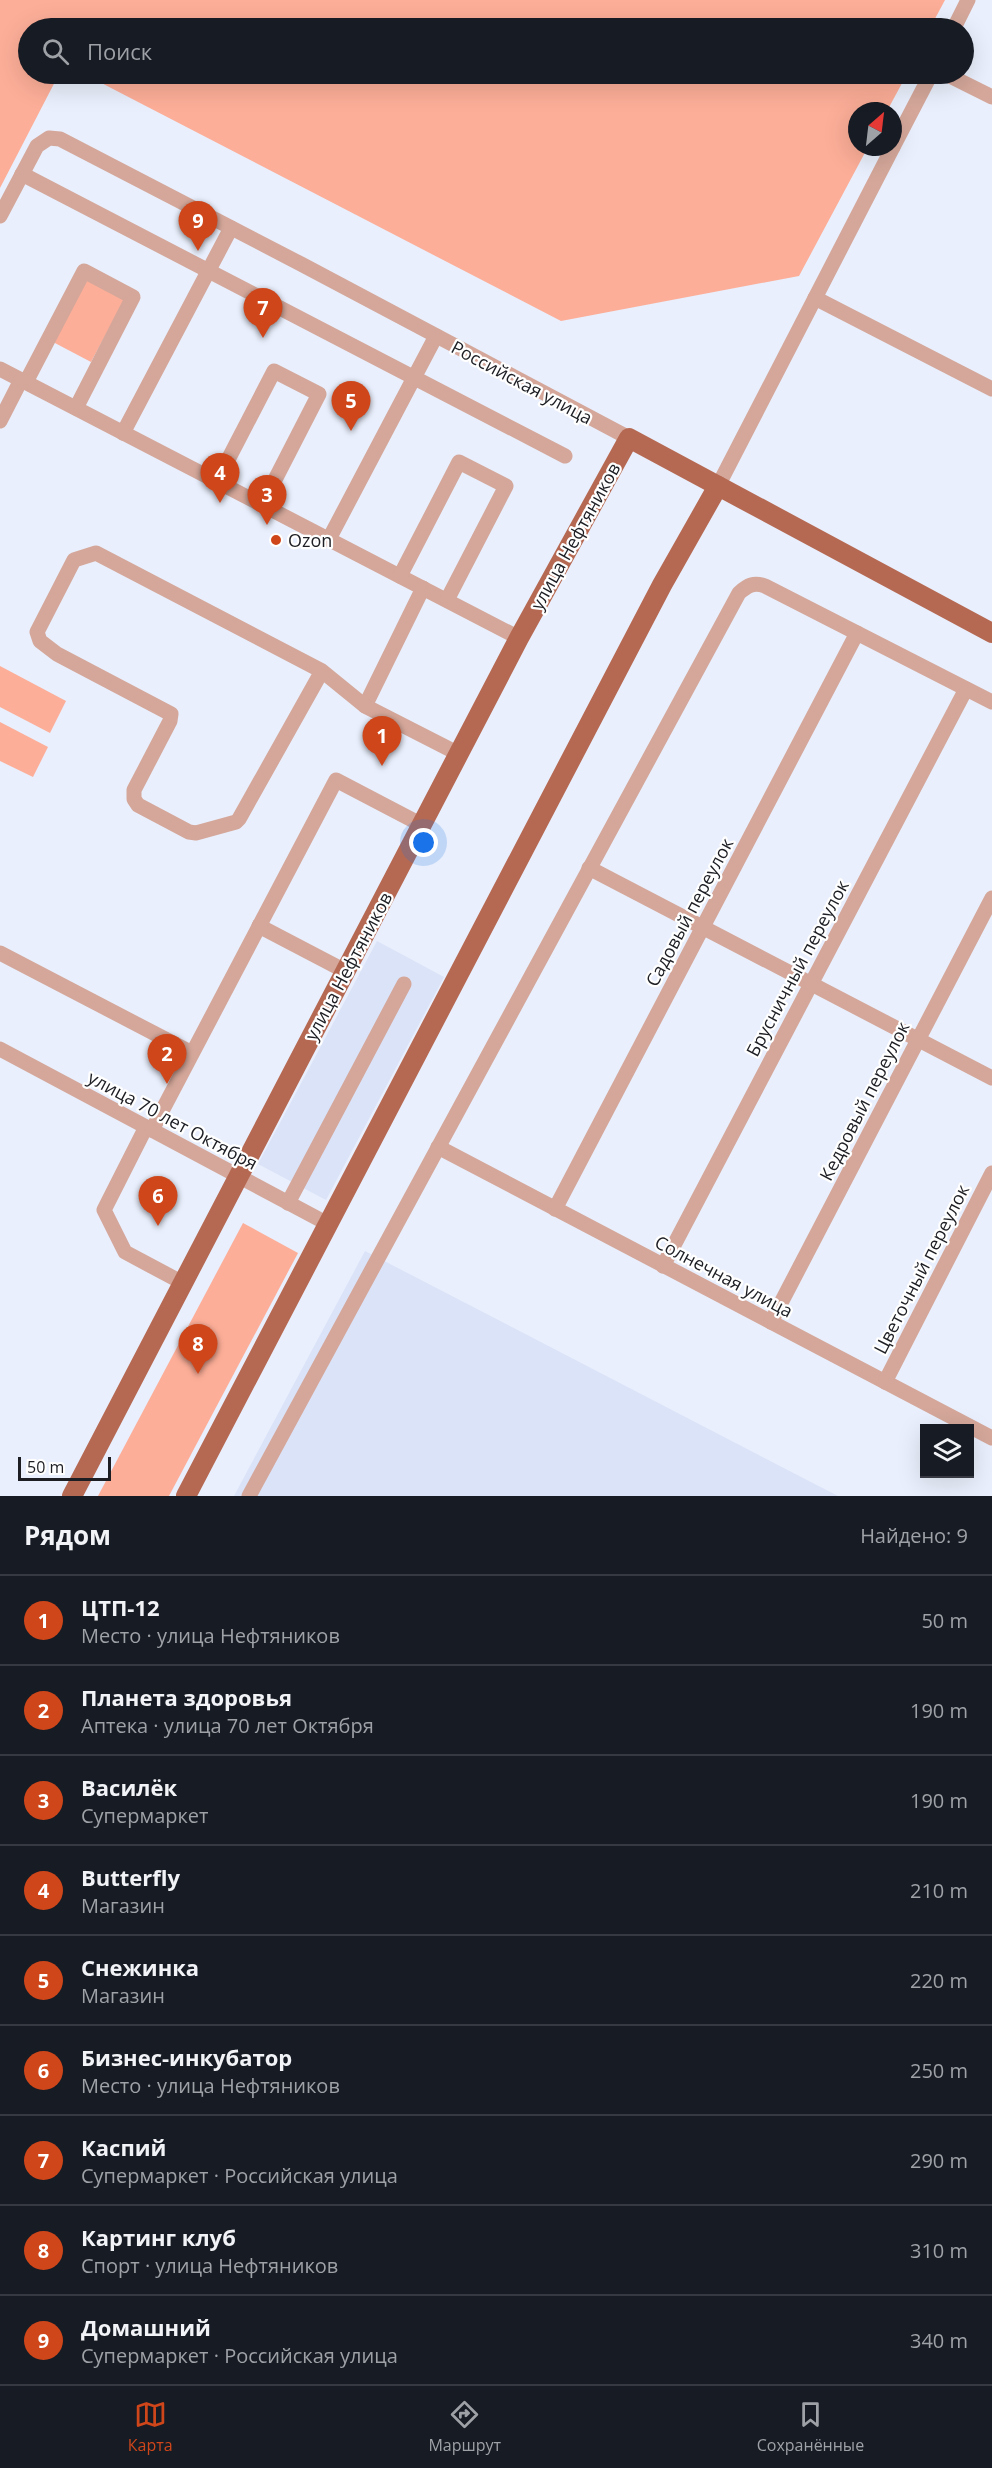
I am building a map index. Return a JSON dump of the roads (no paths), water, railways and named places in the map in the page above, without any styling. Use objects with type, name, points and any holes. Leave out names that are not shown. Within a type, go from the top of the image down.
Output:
[{"type":"main road","name":"Российская улица","points":[[629,438],[992,633]]},
{"type":"main road","name":"улица Нефтяников","points":[[72,1496],[519,638],[629,438]]},
{"type":"main road","points":[[186,1496],[657,596],[718,486]]},
{"type":"street","points":[[959,18],[968,0]]},
{"type":"street","points":[[902,129],[925,84]]},
{"type":"street","points":[[966,84],[992,97]]},
{"type":"street","name":"Российская улица","points":[[22,174],[37,146],[49,138],[70,144],[629,438]]},
{"type":"street","points":[[718,486],[888,156]]},
{"type":"street","points":[[0,216],[22,174],[565,456]]},
{"type":"street","points":[[123,433],[231,228]]},
{"type":"street","points":[[0,421],[84,271],[133,297],[76,408]]},
{"type":"street","points":[[815,298],[992,389]]},
{"type":"street","points":[[329,539],[436,336]]},
{"type":"street","points":[[0,369],[519,638]]},
{"type":"street","points":[[217,481],[274,371],[319,394],[262,505]]},
{"type":"street","points":[[400,576],[459,462],[506,486],[447,600]]},
{"type":"street","points":[[322,671],[239,819],[236,822],[196,833],[189,832],[138,805],[134,799],[134,790],[170,721],[171,714],[57,654],[40,641],[37,632],[74,560],[96,553],[322,671],[364,706],[459,754]]},
{"type":"street","points":[[249,1496],[734,599],[747,586],[757,583],[765,586],[992,702]]},
{"type":"street","points":[[364,706],[423,588]]},
{"type":"street","name":"Садовый переулок","points":[[555,1209],[857,633]]},
{"type":"street","name":"Брусничный переулок","points":[[663,1266],[966,689]]},
{"type":"street","points":[[183,1283],[125,1252],[104,1210],[192,1053],[336,780],[422,825]]},
{"type":"street","points":[[589,868],[992,1078]]},
{"type":"street","name":"Кедровый переулок","points":[[771,1322],[992,898]]},
{"type":"street","points":[[259,926],[345,971]]},
{"type":"street","points":[[0,953],[192,1053]]},
{"type":"street","points":[[288,1203],[404,984]]},
{"type":"street","name":"улица 70 лет Октября","points":[[2,1054],[328,1224]]},
{"type":"street","name":"Солнечная улица","points":[[438,1147],[992,1438]]},
{"type":"street","name":"Цветочный переулок","points":[[885,1382],[992,1173]]},
{"type":"place","name":"Домашний","points":[[198,251]]},
{"type":"place","name":"Каспий","points":[[263,338]]},
{"type":"place","name":"Снежинка","points":[[351,431]]},
{"type":"place","name":"Butterfly","points":[[220,503]]},
{"type":"place","name":"Василёк","points":[[267,525]]},
{"type":"place","name":"Ozon","points":[[276,540]]},
{"type":"place","name":"ЦТП-12","points":[[382,766]]},
{"type":"place","name":"Планета здоровья","points":[[167,1084]]},
{"type":"place","name":"Бизнес-инкубатор","points":[[158,1226]]},
{"type":"place","name":"Картинг клуб","points":[[198,1374]]}]
